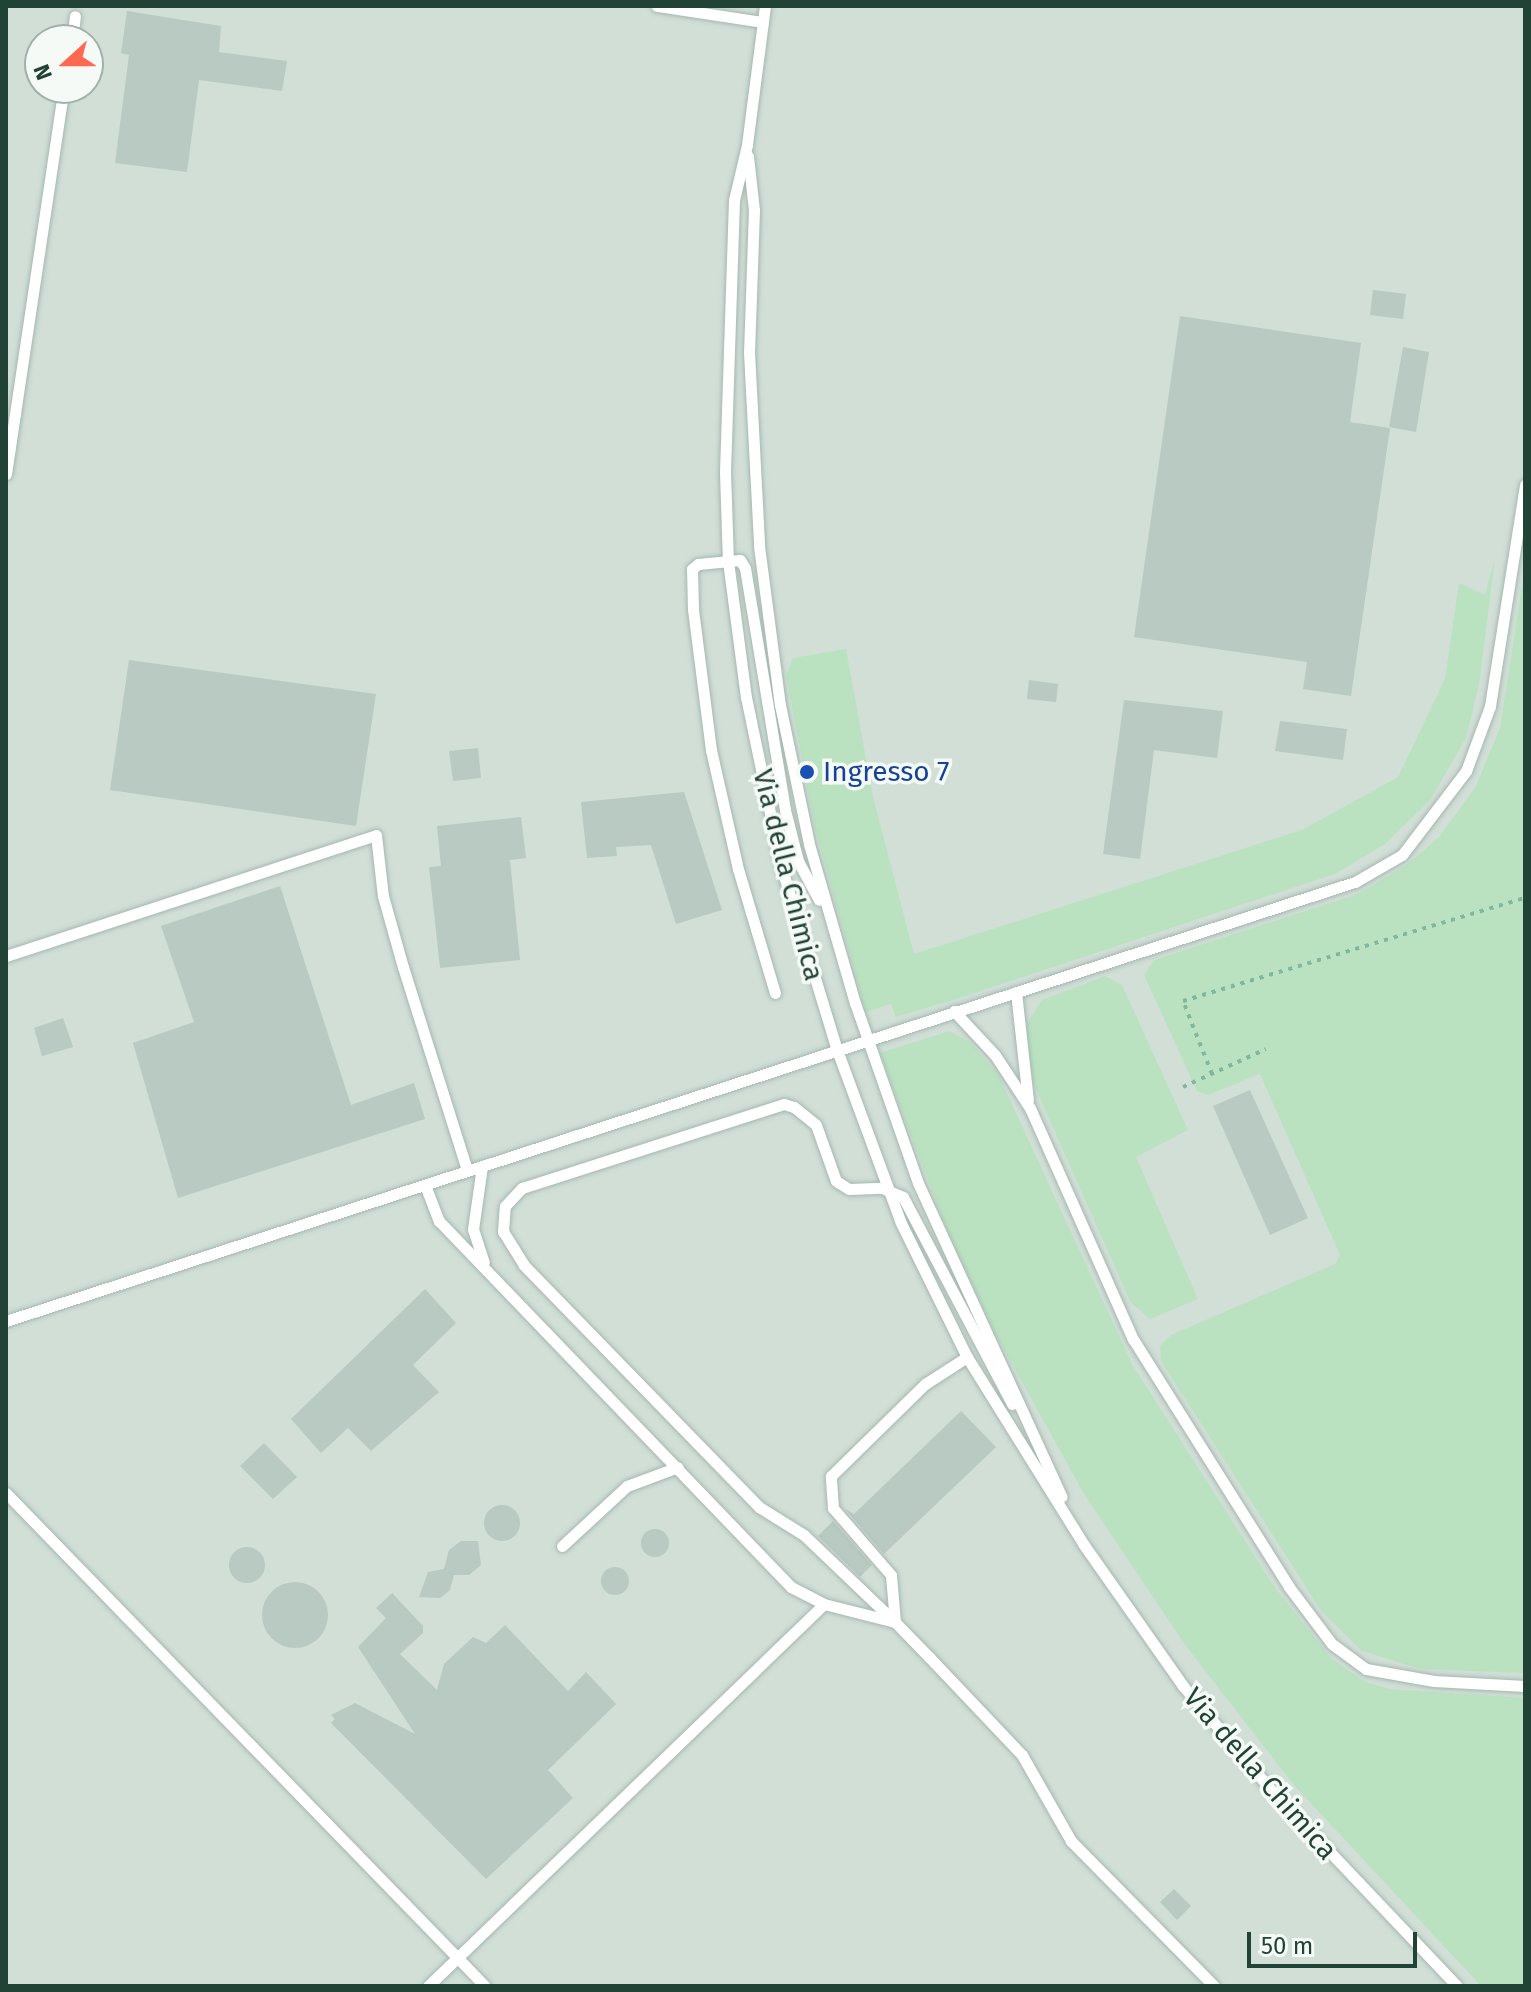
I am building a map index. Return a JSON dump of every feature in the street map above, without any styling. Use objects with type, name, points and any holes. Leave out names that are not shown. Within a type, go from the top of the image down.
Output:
[{"type":"lane","points":[[657,6],[763,22]]},
{"type":"lane","name":"Via della Chimica","points":[[765,6],[747,145],[734,200],[729,276],[728,561],[746,697],[781,866],[837,1050],[889,1190],[967,1357],[1084,1545],[1183,1686],[1273,1792],[1457,1986]]},
{"type":"lane","points":[[74,24],[75,16]]},
{"type":"lane","points":[[6,474],[62,104]]},
{"type":"lane","name":"Via della Chimica","points":[[747,145],[754,210],[749,352],[759,546],[780,705],[827,914],[867,1039],[934,1221],[1084,1545]]},
{"type":"lane","points":[[6,1321],[1355,882],[1402,855],[1466,771],[1490,706],[1525,485]]},
{"type":"lane","points":[[775,993],[723,812],[698,657],[692,569],[740,560],[745,568],[791,838],[827,914]]},
{"type":"lane","points":[[6,956],[376,835],[395,938],[467,1170]]},
{"type":"lane","points":[[1016,992],[1030,1108]]},
{"type":"lane","points":[[954,1011],[995,1055],[1030,1108],[1133,1339],[1289,1587],[1332,1644],[1366,1669],[1434,1681],[1525,1686]]},
{"type":"lane","points":[[1034,1440],[984,1359],[908,1205],[889,1190],[849,1189],[836,1181],[816,1125],[807,1114],[784,1104],[522,1188],[505,1206],[502,1219],[508,1244],[524,1265],[748,1496],[804,1535],[895,1622],[1022,1755],[1071,1841],[1214,1986]]},
{"type":"lane","points":[[482,1166],[473,1229],[490,1273]]},
{"type":"lane","points":[[425,1185],[439,1221],[791,1587],[824,1604],[895,1622]]},
{"type":"lane","points":[[895,1622],[891,1575],[833,1508],[831,1476],[925,1384],[967,1357]]},
{"type":"lane","points":[[562,1546],[627,1486],[678,1467]]},
{"type":"lane","points":[[6,1493],[485,1986]]},
{"type":"lane","points":[[428,1986],[824,1604]]},
{"type":"path","points":[[1212,1074],[1183,1001],[1525,898]]},
{"type":"path","points":[[1183,1087],[1266,1049]]},
{"type":"shaded area","points":[[6,6],[1525,6],[1525,1986],[6,1986]]},
{"type":"green space","points":[[1495,558],[1479,685],[1466,738],[1431,799],[1385,844],[1335,874],[950,1001],[896,1017],[891,1004],[866,1012],[815,828],[786,675],[793,658],[846,649],[873,797],[914,954],[1302,830],[1398,777],[1445,679],[1459,583],[1485,595]]},
{"type":"green space","points":[[1525,567],[1525,1673],[1420,1669],[1362,1651],[1322,1612],[1161,1361],[1160,1346],[1171,1335],[1335,1264],[1340,1255],[1260,1074],[1208,1095],[1197,1091],[1144,975],[1154,960],[1358,894],[1409,863],[1439,837],[1475,788],[1500,728]]},
{"type":"green space","points":[[1105,976],[1122,985],[1188,1130],[1136,1157],[1198,1299],[1150,1319],[1131,1303],[1035,1087],[1028,1058],[1027,1023],[1042,1000]]},
{"type":"green space","points":[[949,1031],[970,1042],[998,1074],[1132,1364],[1275,1588],[1331,1658],[1365,1682],[1390,1689],[1525,1698],[1525,1986],[1481,1986],[1293,1784],[1186,1646],[1084,1494],[995,1333],[947,1230],[880,1053]]},
{"type":"building","points":[[127,11],[221,26],[219,52],[287,61],[282,91],[199,80],[187,172],[115,163],[129,55],[121,53]]},
{"type":"building","points":[[1373,290],[1406,294],[1403,319],[1370,315]]},
{"type":"building","points":[[1180,316],[1361,343],[1350,422],[1390,428],[1351,696],[1303,689],[1307,662],[1134,637]]},
{"type":"building","points":[[1403,347],[1429,352],[1416,432],[1389,427]]},
{"type":"building","points":[[129,660],[376,694],[356,826],[110,790]]},
{"type":"building","points":[[1029,680],[1058,684],[1056,702],[1027,699]]},
{"type":"building","points":[[1124,700],[1223,711],[1217,758],[1154,750],[1140,859],[1103,854]]},
{"type":"building","points":[[1280,721],[1347,729],[1343,760],[1275,751]]},
{"type":"building","points":[[478,748],[481,778],[453,781],[449,751]]},
{"type":"building","points":[[684,792],[722,910],[676,924],[651,845],[616,847],[617,856],[587,858],[581,802]]},
{"type":"building","points":[[521,817],[526,858],[510,860],[520,960],[440,968],[429,867],[441,866],[437,826]]},
{"type":"building","points":[[280,886],[351,1105],[414,1083],[425,1119],[178,1198],[133,1043],[194,1022],[161,926]]},
{"type":"building","points":[[63,1018],[73,1047],[42,1056],[34,1028]]},
{"type":"building","points":[[1250,1090],[1308,1218],[1270,1235],[1213,1106]]},
{"type":"building","points":[[425,1289],[456,1323],[413,1365],[439,1392],[371,1451],[348,1428],[321,1453],[291,1419]]},
{"type":"building","points":[[961,1411],[996,1447],[884,1554],[845,1509],[854,1514]]},
{"type":"building","points":[[264,1443],[297,1477],[273,1499],[240,1466]]},
{"type":"building","points":[[502,1505],[514,1511],[520,1523],[514,1535],[502,1541],[490,1535],[484,1523],[490,1511]]},
{"type":"building","points":[[833,1521],[872,1565],[860,1577],[818,1536]]},
{"type":"building","points":[[655,1529],[665,1533],[669,1543],[665,1553],[655,1557],[645,1553],[641,1543],[645,1533]]},
{"type":"building","points":[[461,1541],[478,1541],[481,1565],[469,1575],[454,1575],[450,1590],[440,1598],[419,1597],[428,1572],[444,1569],[449,1550]]},
{"type":"building","points":[[247,1547],[260,1552],[265,1565],[260,1578],[247,1583],[234,1578],[229,1565],[234,1552]]},
{"type":"building","points":[[615,1567],[625,1571],[629,1581],[625,1591],[615,1595],[605,1591],[601,1581],[605,1571]]},
{"type":"building","points":[[288,1582],[302,1582],[314,1587],[323,1596],[328,1615],[326,1628],[319,1639],[302,1648],[288,1648],[276,1643],[267,1634],[262,1622],[262,1608],[267,1596],[276,1587]]},
{"type":"building","points":[[392,1593],[423,1626],[423,1633],[400,1654],[437,1690],[444,1664],[473,1637],[486,1643],[505,1625],[568,1691],[586,1672],[616,1704],[548,1770],[573,1798],[486,1879],[331,1723],[335,1719],[331,1715],[355,1703],[415,1734],[358,1647],[386,1618],[376,1608]]},
{"type":"building","points":[[1174,1889],[1191,1906],[1177,1920],[1160,1902]]},
{"type":"place","name":"Ingresso 7","points":[[807,772]]}]
